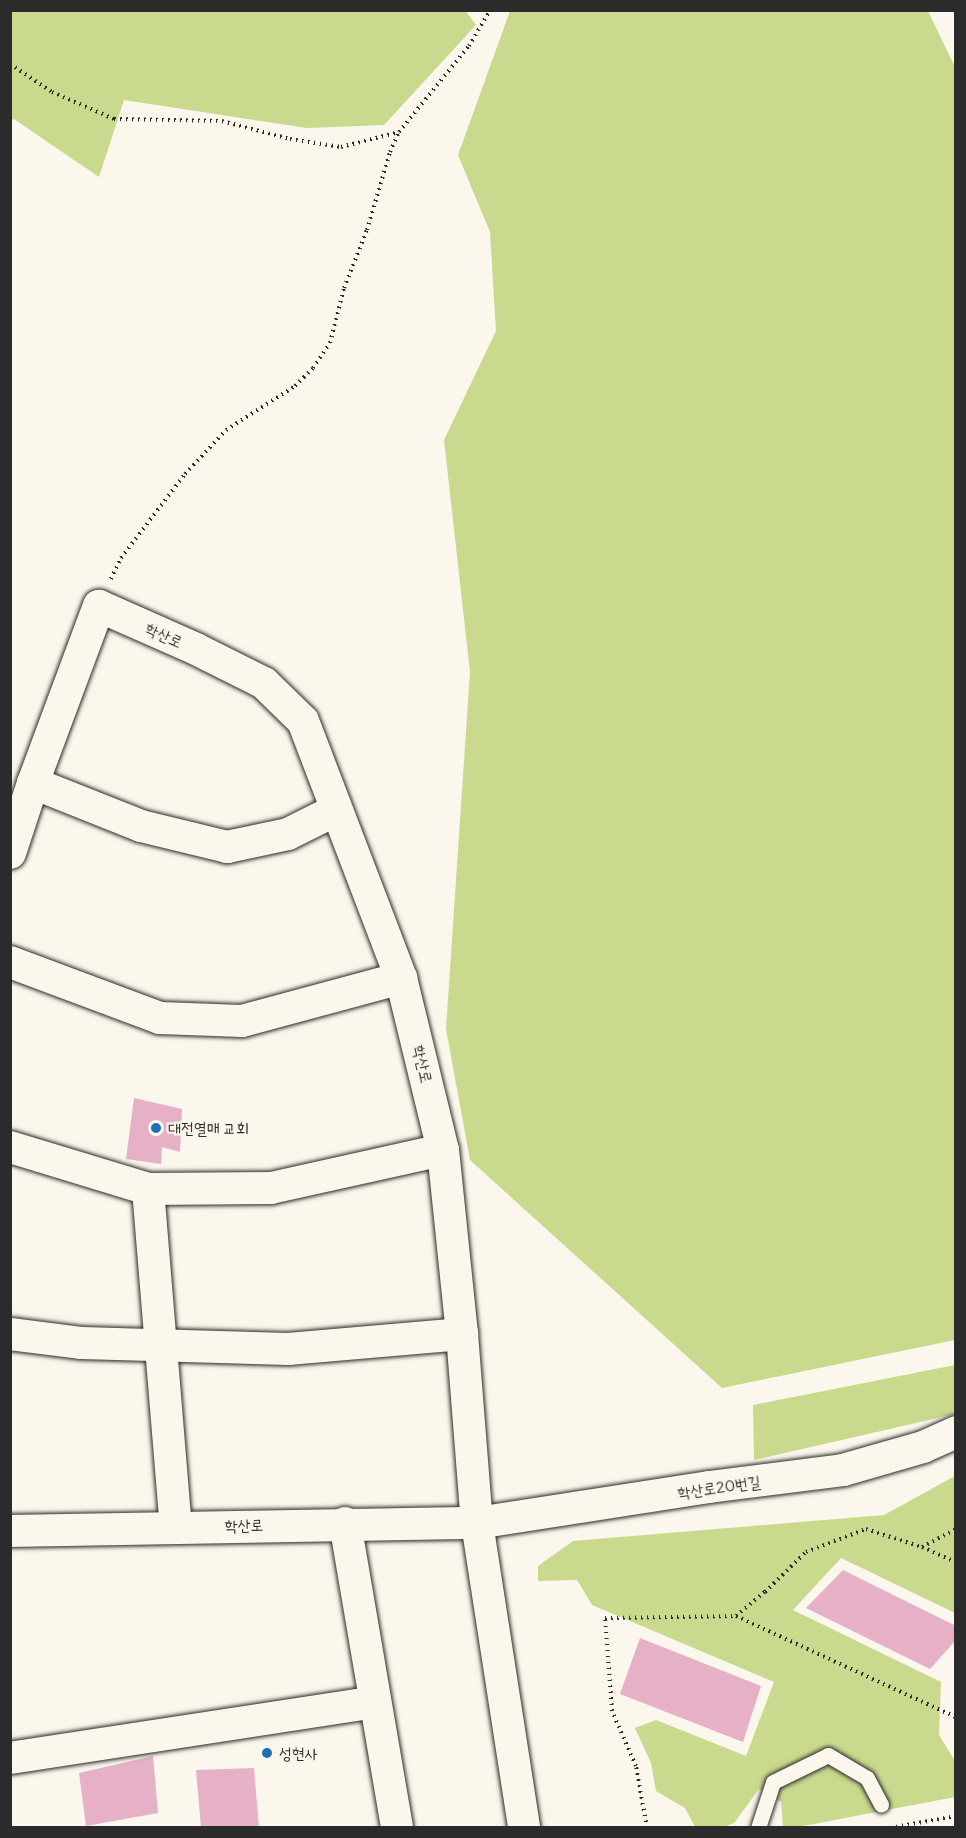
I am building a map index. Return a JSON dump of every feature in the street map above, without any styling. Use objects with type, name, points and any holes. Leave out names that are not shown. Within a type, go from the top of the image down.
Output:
[{"type":"street","points":[[10,853],[33,783],[99,606]]},
{"type":"street","name":"학산로","points":[[99,606],[264,683],[303,721],[401,978],[443,1150],[462,1334],[477,1523],[524,1827]]},
{"type":"street","points":[[33,783],[141,826],[227,847],[288,834],[336,810]]},
{"type":"street","points":[[10,962],[160,1018],[230,1021],[242,1021],[401,978]]},
{"type":"street","points":[[10,1147],[148,1189],[271,1188],[443,1150]]},
{"type":"street","points":[[148,1189],[176,1527]]},
{"type":"street","points":[[10,1334],[82,1343],[288,1349],[462,1334]]},
{"type":"street","name":"학산로20번길","points":[[477,1523],[709,1487],[843,1470],[922,1447],[956,1432]]},
{"type":"street","points":[[345,1523],[397,1827]]},
{"type":"street","name":"학산로","points":[[10,1531],[345,1523],[477,1523]]},
{"type":"street","points":[[10,1758],[375,1702]]},
{"type":"lane","points":[[758,1827],[773,1782],[828,1755],[867,1778],[881,1804]]},
{"type":"path","points":[[99,606],[121,558],[185,474],[226,430],[295,386],[313,368],[330,343],[344,288],[368,230],[390,152],[399,132],[470,46],[490,10]]},
{"type":"path","points":[[10,64],[52,92],[114,119],[222,121],[290,139],[341,147],[399,132]]},
{"type":"path","points":[[736,1616],[765,1592],[806,1552],[866,1529],[922,1546],[956,1562]]},
{"type":"path","points":[[922,1546],[956,1529]]},
{"type":"path","points":[[647,1827],[636,1766],[612,1711],[605,1618],[736,1616],[956,1717]]},
{"type":"path","points":[[890,1827],[956,1816]]},
{"type":"green space","points":[[465,10],[476,25],[384,125],[307,128],[124,100],[99,177],[14,119],[11,120],[11,11]]},
{"type":"green space","points":[[510,11],[928,11],[955,67],[955,1340],[722,1388],[470,1160],[446,1029],[470,672],[444,440],[496,331],[490,232],[458,155]]},
{"type":"green space","points":[[955,1365],[955,1414],[754,1460],[753,1405]]},
{"type":"green space","points":[[955,1476],[955,1613],[841,1558],[793,1610],[941,1682],[939,1735],[955,1761],[955,1797],[783,1828],[781,1802],[759,1789],[734,1823],[724,1827],[695,1827],[685,1808],[656,1791],[651,1763],[635,1728],[656,1720],[746,1756],[774,1682],[592,1605],[577,1580],[538,1581],[538,1566],[573,1541],[884,1515]]},
{"type":"building","name":"대전열매 교회","points":[[134,1098],[182,1109],[180,1152],[162,1147],[161,1164],[126,1159]]},
{"type":"building","points":[[843,1570],[956,1626],[956,1640],[930,1669],[806,1608]]},
{"type":"building","points":[[640,1638],[761,1686],[743,1742],[620,1694]]},
{"type":"building","points":[[153,1756],[158,1813],[86,1826],[79,1773]]},
{"type":"building","points":[[254,1768],[259,1828],[201,1828],[196,1770]]},
{"type":"place","name":"대전열매 교회","points":[[156,1128]]},
{"type":"place","name":"성현사","points":[[267,1753]]}]
